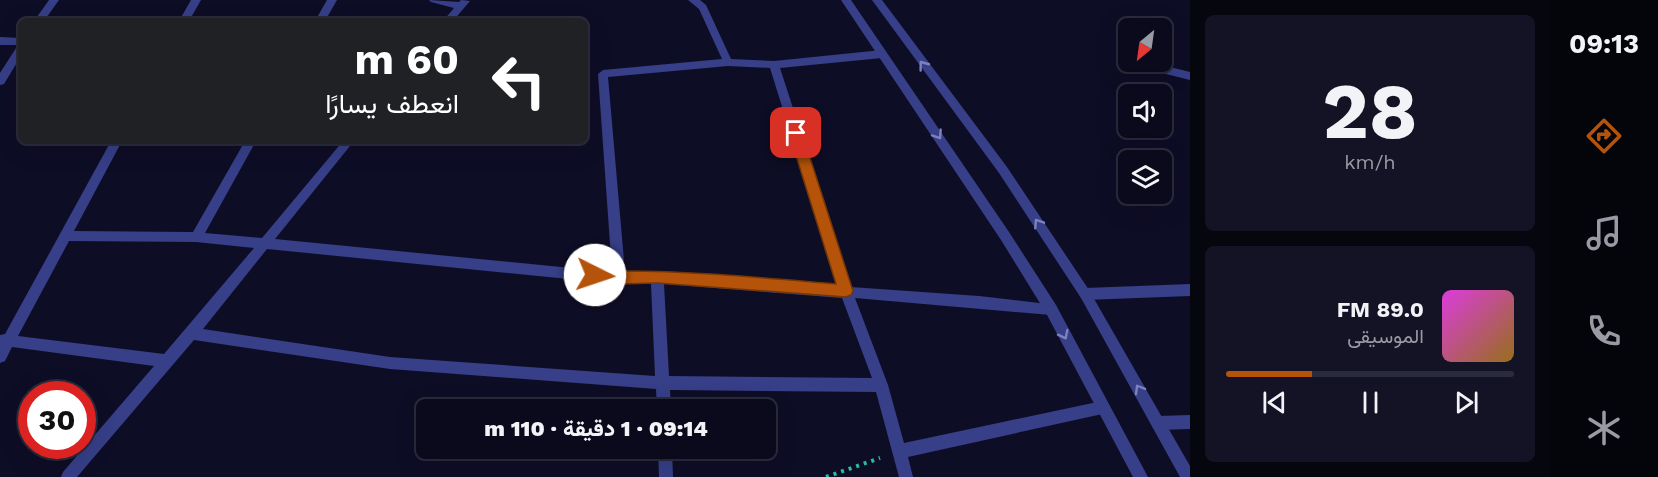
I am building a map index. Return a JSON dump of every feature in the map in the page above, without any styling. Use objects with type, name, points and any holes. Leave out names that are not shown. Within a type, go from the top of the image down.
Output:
[{"type":"street","points":[[41,18],[54,0]]},
{"type":"street","points":[[186,18],[196,0]]},
{"type":"street","points":[[322,18],[332,0]]},
{"type":"street","points":[[434,0],[463,3]]},
{"type":"street","points":[[693,0],[703,7],[728,62]]},
{"type":"street","points":[[846,0],[1005,236],[1051,309],[1140,477]]},
{"type":"street","points":[[876,0],[1003,170],[1085,294],[1188,477]]},
{"type":"street","points":[[450,18],[463,3]]},
{"type":"street","points":[[0,41],[18,42]]},
{"type":"street","points":[[0,81],[18,53]]},
{"type":"street","points":[[619,278],[603,74],[728,62],[774,65],[882,54]]},
{"type":"street","points":[[774,65],[846,291],[881,385],[906,477]]},
{"type":"street","points":[[1172,72],[1190,76]]},
{"type":"street","points":[[0,357],[4,340],[115,144]]},
{"type":"street","points":[[196,237],[249,144]]},
{"type":"street","points":[[68,477],[191,333],[347,144]]},
{"type":"street","points":[[64,236],[196,237],[619,278],[657,277],[958,298],[1051,309]]},
{"type":"street","points":[[657,277],[664,399]]},
{"type":"street","points":[[1085,294],[1190,290]]},
{"type":"street","points":[[191,333],[390,363],[664,383],[881,385]]},
{"type":"street","points":[[4,340],[166,361]]},
{"type":"street","points":[[900,451],[1102,408]]},
{"type":"street","points":[[1158,423],[1190,422]]},
{"type":"street","points":[[665,459],[666,477]]},
{"type":"path","points":[[826,477],[900,451]]},
{"type":"route","points":[[595,275],[619,278],[657,277],[846,291],[796,133]]}]
